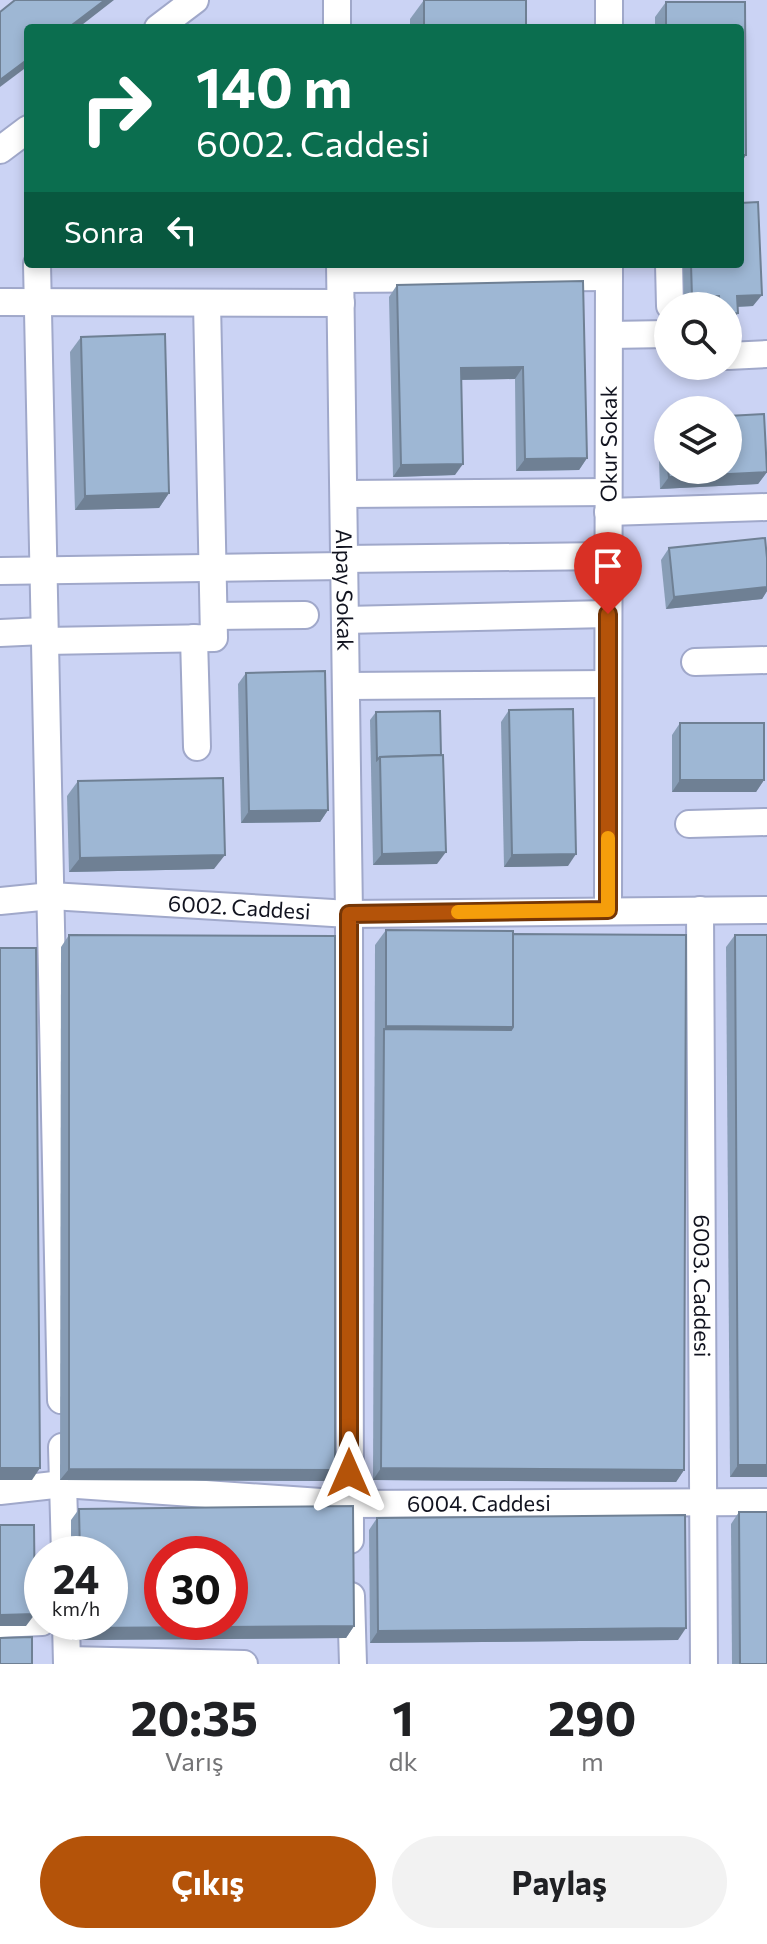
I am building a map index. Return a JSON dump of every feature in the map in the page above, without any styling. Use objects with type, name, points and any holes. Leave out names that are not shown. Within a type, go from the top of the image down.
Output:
[{"type":"street","points":[[163,24],[195,0]]},
{"type":"street","points":[[337,0],[337,24]]},
{"type":"street","points":[[609,0],[609,24]]},
{"type":"street","points":[[0,150],[24,132]]},
{"type":"street","points":[[37,268],[64,1536]]},
{"type":"street","points":[[669,268],[670,292]]},
{"type":"street","points":[[0,302],[207,303],[341,282],[609,271]]},
{"type":"street","name":"Okur Sokak","points":[[608,910],[609,271]]},
{"type":"street","name":"Alpay Sokak","points":[[341,282],[349,914],[349,1504],[353,1664]]},
{"type":"street","points":[[0,633],[214,638],[207,303]]},
{"type":"street","points":[[609,335],[654,334]]},
{"type":"street","points":[[742,355],[767,354]]},
{"type":"street","points":[[344,494],[767,507]]},
{"type":"street","points":[[0,571],[608,556]]},
{"type":"street","points":[[345,620],[608,614]]},
{"type":"street","points":[[214,616],[305,615]]},
{"type":"street","points":[[194,638],[197,747]]},
{"type":"street","points":[[695,662],[767,660]]},
{"type":"street","points":[[346,686],[608,684]]},
{"type":"street","points":[[689,824],[767,822]]},
{"type":"street","name":"6002. Caddesi","points":[[0,901],[51,896],[349,914],[767,910]]},
{"type":"street","name":"6003. Caddesi","points":[[700,910],[704,1664]]},
{"type":"street","name":"6004. Caddesi","points":[[0,1491],[63,1484],[349,1504],[767,1502]]},
{"type":"street","points":[[0,1624],[24,1623]]},
{"type":"street","points":[[66,1640],[67,1662],[244,1664]]},
{"type":"shaded area","points":[[0,0],[767,0],[767,1664],[0,1664]]},
{"type":"building","points":[[15,0],[105,0],[73,24],[24,24],[24,62],[0,80],[0,12]]},
{"type":"building","points":[[424,0],[526,0],[526,24],[424,24]]},
{"type":"building","points":[[666,2],[745,2],[746,155],[744,24],[666,24]]},
{"type":"building","points":[[758,202],[762,295],[692,292],[691,268],[744,268],[744,203]]},
{"type":"building","points":[[583,281],[587,458],[525,459],[523,367],[461,368],[463,464],[401,465],[397,285]]},
{"type":"building","points":[[165,334],[169,493],[85,496],[81,337]]},
{"type":"building","points":[[764,414],[767,472],[742,473],[742,415]]},
{"type":"building","points":[[765,538],[767,587],[674,597],[669,548]]},
{"type":"building","points":[[325,671],[328,810],[249,811],[246,673]]},
{"type":"building","points":[[573,709],[576,854],[512,855],[509,710]]},
{"type":"building","points":[[440,711],[441,755],[380,757],[377,760],[376,712]]},
{"type":"building","points":[[680,723],[764,723],[764,780],[680,780]]},
{"type":"building","points":[[443,755],[446,852],[382,854],[380,757]]},
{"type":"building","points":[[223,778],[225,855],[80,858],[78,781]]},
{"type":"building","points":[[386,930],[513,931],[513,1027],[386,1026]]},
{"type":"building","points":[[513,934],[686,935],[684,1470],[381,1468],[384,1029],[511,1030]]},
{"type":"building","points":[[69,935],[335,936],[335,1470],[69,1469]]},
{"type":"building","points":[[735,935],[767,935],[767,1465],[738,1465]]},
{"type":"building","points":[[0,948],[36,948],[40,1468],[0,1468]]},
{"type":"building","points":[[353,1506],[354,1626],[248,1627],[248,1536],[144,1536],[144,1628],[128,1628],[128,1536],[80,1536],[79,1509]]},
{"type":"building","points":[[739,1512],[767,1512],[767,1664],[740,1664]]},
{"type":"building","points":[[685,1515],[686,1628],[378,1631],[377,1518]]},
{"type":"building","points":[[0,1525],[34,1525],[34,1536],[24,1536],[24,1614],[0,1615]]},
{"type":"building","points":[[0,1638],[32,1640],[32,1664],[0,1664]]},
{"type":"slow traffic","points":[[458,912],[608,910],[608,838]]},
{"type":"route","points":[[349,1473],[349,914],[608,910],[608,614]]}]
